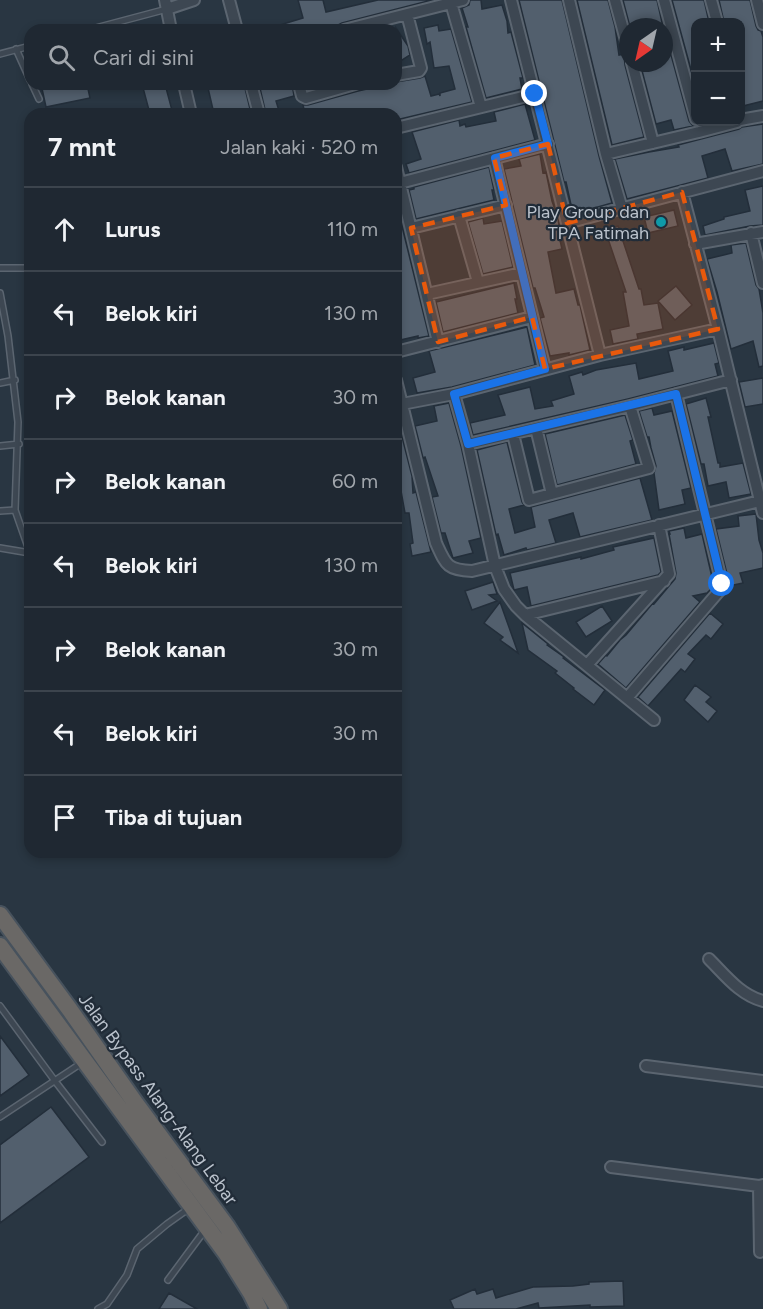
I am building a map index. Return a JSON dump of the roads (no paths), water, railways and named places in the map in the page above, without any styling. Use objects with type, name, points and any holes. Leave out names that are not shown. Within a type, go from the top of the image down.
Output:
[{"type":"highway","name":"Jalan Bypass Alang-Alang Lebar","points":[[0,915],[227,1227],[279,1309]]},
{"type":"highway","name":"Jalan Bypass Alang-Alang Lebar","points":[[0,946],[207,1227],[232,1263],[259,1309]]},
{"type":"street","points":[[170,24],[166,4],[194,0]]},
{"type":"street","points":[[229,0],[235,24]]},
{"type":"street","points":[[368,24],[463,0]]},
{"type":"street","points":[[511,0],[600,355]]},
{"type":"street","points":[[569,0],[606,154],[622,209]]},
{"type":"street","points":[[615,0],[620,18]]},
{"type":"street","points":[[664,0],[691,101]]},
{"type":"street","points":[[711,0],[716,18]]},
{"type":"street","points":[[757,0],[763,24]]},
{"type":"street","points":[[451,3],[481,107]]},
{"type":"street","points":[[402,74],[421,68],[407,14]]},
{"type":"street","points":[[634,72],[653,143]]},
{"type":"street","points":[[185,90],[190,108]]},
{"type":"street","points":[[253,90],[258,108]]},
{"type":"street","points":[[300,90],[302,96],[306,98],[334,90]]},
{"type":"street","points":[[402,127],[535,94]]},
{"type":"street","points":[[745,119],[763,116]]},
{"type":"street","points":[[606,154],[653,143],[692,126]]},
{"type":"street","points":[[402,182],[548,144]]},
{"type":"street","points":[[495,158],[545,369]]},
{"type":"street","points":[[567,223],[763,171]]},
{"type":"street","points":[[402,191],[438,342]]},
{"type":"street","points":[[682,192],[763,513]]},
{"type":"street","points":[[411,228],[506,205]]},
{"type":"street","points":[[459,216],[478,282]]},
{"type":"street","points":[[695,244],[763,232]]},
{"type":"street","points":[[751,233],[763,283]]},
{"type":"street","points":[[427,294],[522,273]]},
{"type":"street","points":[[402,351],[532,318]]},
{"type":"street","points":[[718,329],[600,355],[454,394],[402,404],[436,543],[448,566],[458,571],[472,571],[705,514],[760,495]]},
{"type":"street","points":[[468,444],[731,380]]},
{"type":"street","points":[[454,394],[468,444],[495,566],[504,589],[525,615],[654,720]]},
{"type":"street","points":[[627,698],[721,589],[722,584],[676,394]]},
{"type":"street","points":[[513,434],[529,500],[649,468],[630,406]]},
{"type":"street","points":[[536,428],[552,494]]},
{"type":"street","points":[[587,665],[669,574],[659,525]]},
{"type":"street","points":[[525,615],[663,581]]},
{"type":"street","points":[[709,959],[738,988],[752,998],[763,1001]]},
{"type":"street","points":[[646,1066],[763,1081]]},
{"type":"street","points":[[610,1167],[761,1186],[760,1252]]},
{"type":"lane","points":[[106,24],[166,4]]},
{"type":"lane","points":[[0,54],[24,48]]},
{"type":"lane","points":[[16,50],[24,67]]},
{"type":"lane","points":[[35,90],[39,99]]},
{"type":"lane","points":[[0,268],[24,267]]},
{"type":"lane","points":[[0,293],[15,380],[18,422],[15,510],[24,536]]},
{"type":"lane","points":[[0,383],[15,380]]},
{"type":"lane","points":[[0,446],[19,444]]},
{"type":"lane","points":[[0,511],[15,510]]},
{"type":"lane","points":[[0,548],[24,552]]},
{"type":"lane","points":[[0,1006],[102,1142]]},
{"type":"lane","points":[[0,1117],[84,1061]]},
{"type":"lane","points":[[98,1309],[107,1304],[127,1275],[137,1249],[192,1206]]},
{"type":"lane","points":[[168,1280],[207,1227]]},
{"type":"place","name":"Play Group dan TPA Fatimah","points":[[661,222]]}]
